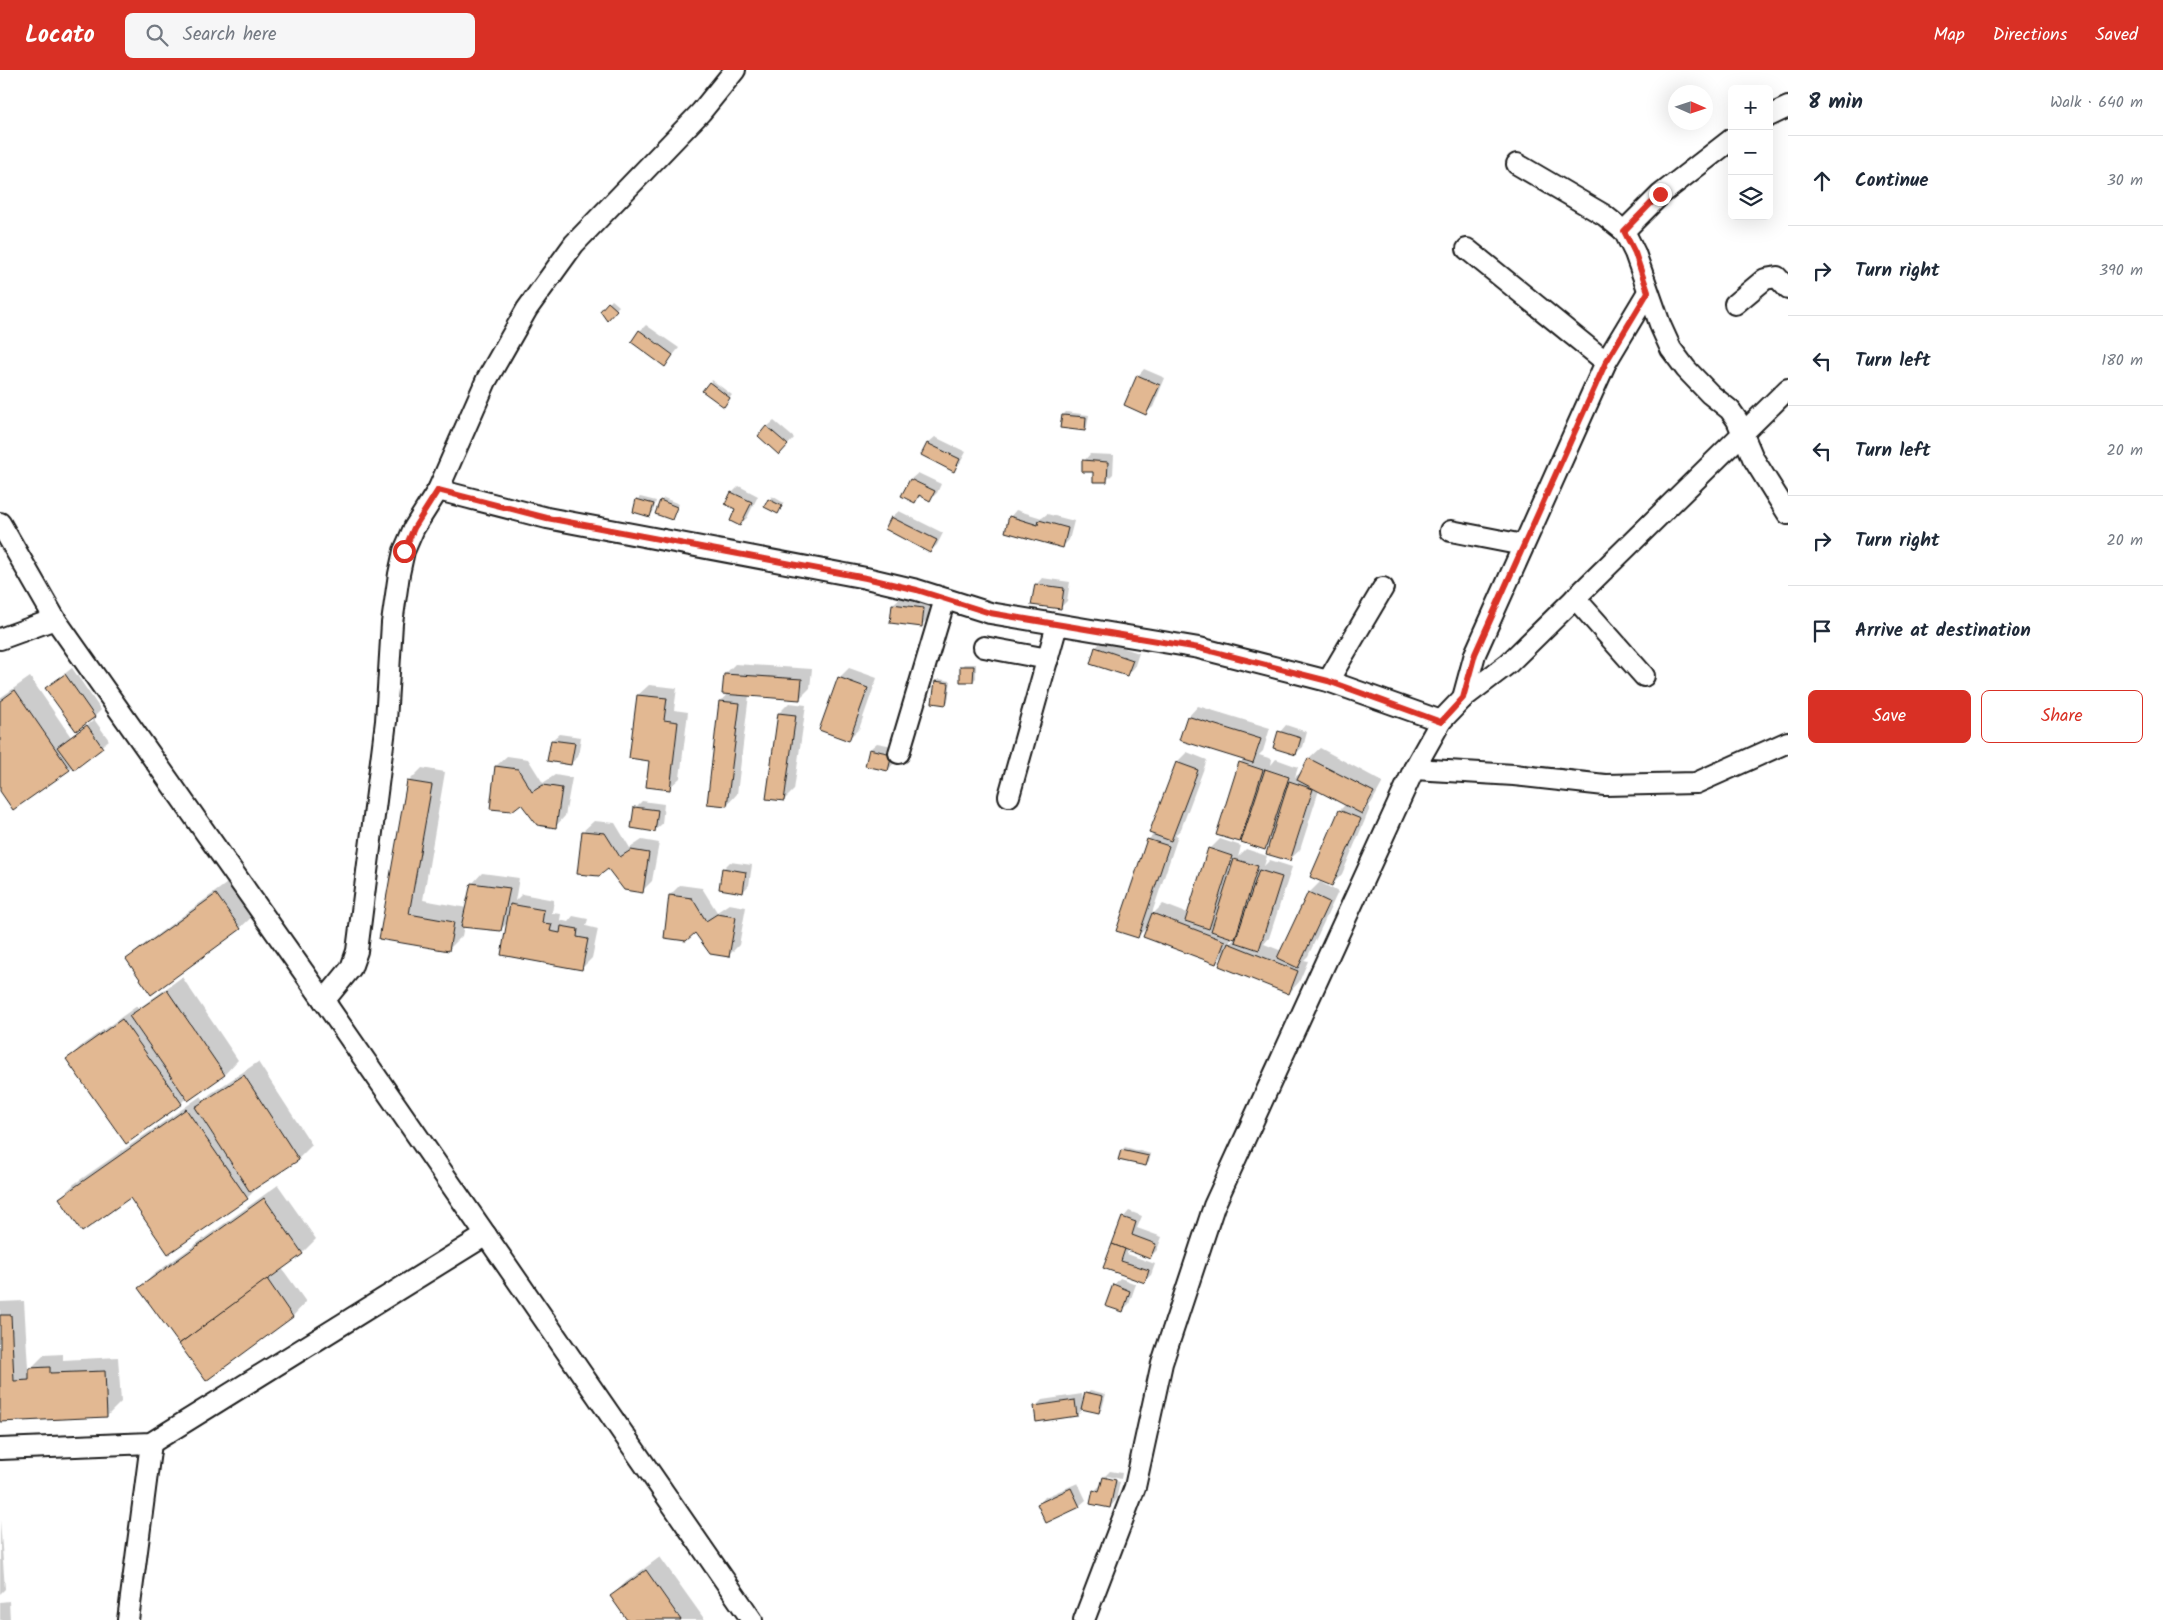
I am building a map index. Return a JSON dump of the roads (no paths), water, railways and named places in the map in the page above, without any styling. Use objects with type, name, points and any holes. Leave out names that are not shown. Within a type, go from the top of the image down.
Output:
[{"type":"street","points":[[324,1001],[351,968],[357,952],[386,721],[392,623],[398,574],[404,551],[414,528],[438,490],[486,381],[527,309],[574,244],[701,112],[735,70]]},
{"type":"street","points":[[1773,114],[1788,107]]},
{"type":"street","points":[[1624,231],[1660,194],[1728,142]]},
{"type":"street","points":[[1517,164],[1604,215],[1624,231],[1635,253],[1648,292],[1671,349],[1710,394],[1730,410],[1737,420],[1752,458],[1788,514]]},
{"type":"street","points":[[1467,249],[1606,362]]},
{"type":"street","points":[[1735,304],[1764,279],[1770,277],[1777,277],[1788,289]]},
{"type":"street","points":[[1463,698],[1475,654],[1606,362],[1648,292]]},
{"type":"street","points":[[1084,1620],[1135,1487],[1162,1363],[1214,1206],[1414,769],[1441,722],[1463,698],[1508,663],[1788,389]]},
{"type":"street","points":[[438,490],[547,518],[866,578],[990,613],[1199,648],[1328,681],[1441,722]]},
{"type":"street","points":[[0,523],[55,619],[324,1001],[752,1620]]},
{"type":"street","points":[[1451,531],[1523,545]]},
{"type":"street","points":[[1328,681],[1383,588]]},
{"type":"street","points":[[1575,598],[1644,676]]},
{"type":"street","points":[[898,753],[945,599]]},
{"type":"street","points":[[0,639],[55,619]]},
{"type":"street","points":[[1009,796],[1058,625]]},
{"type":"street","points":[[984,647],[1048,659]]},
{"type":"street","points":[[1414,769],[1514,775],[1605,786],[1696,783],[1788,742]]},
{"type":"street","points":[[0,1450],[151,1443],[486,1235]]},
{"type":"street","points":[[128,1620],[151,1443]]}]
